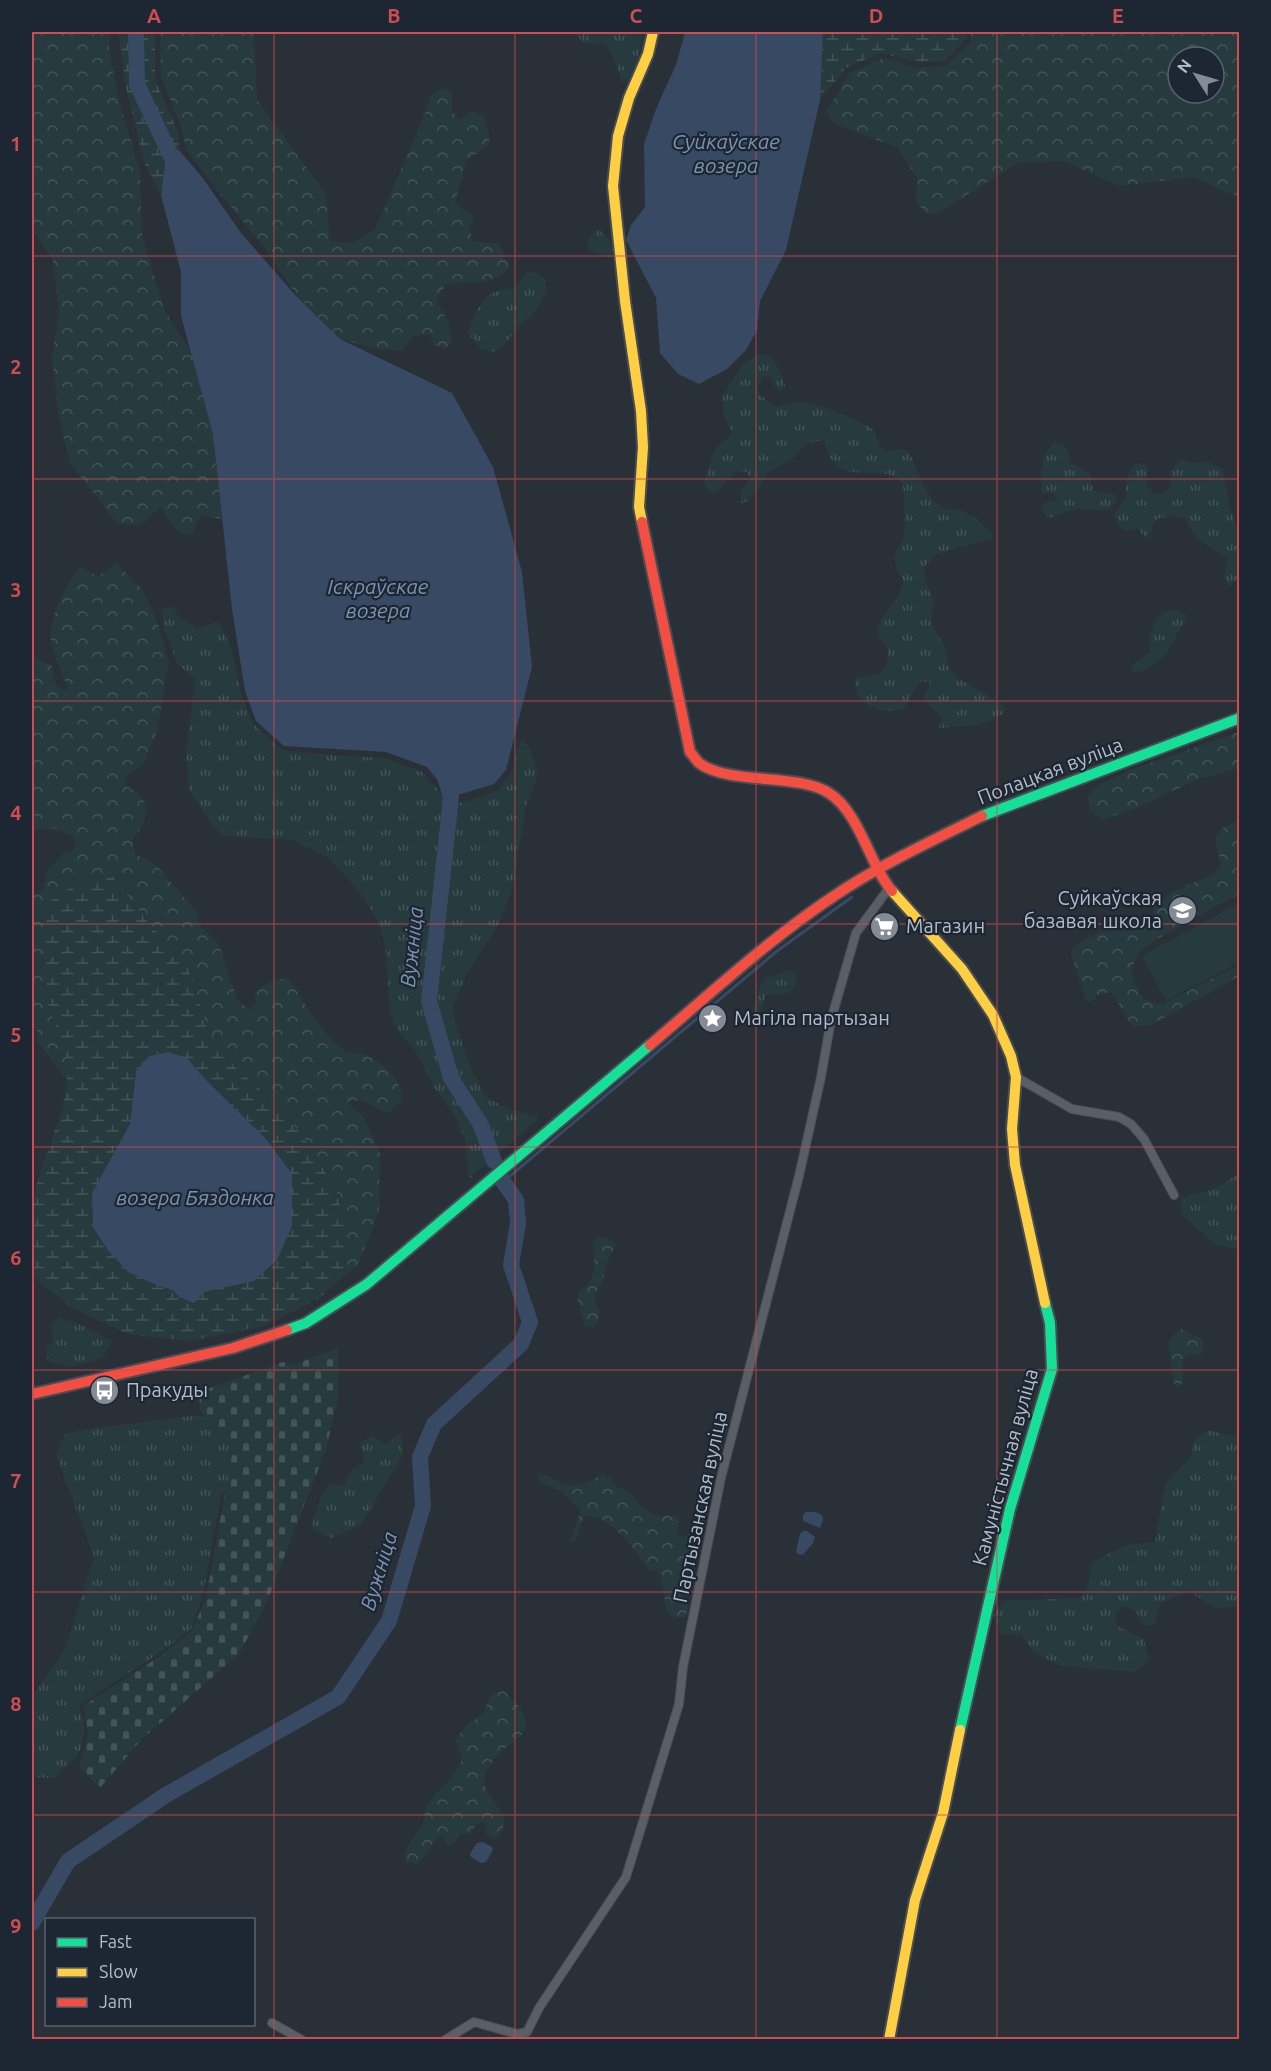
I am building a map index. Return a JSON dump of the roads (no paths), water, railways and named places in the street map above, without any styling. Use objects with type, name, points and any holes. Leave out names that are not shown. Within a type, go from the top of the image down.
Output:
[{"type":"street","name":"Камуністычная вуліца","points":[[653,32],[648,54],[629,98],[618,136],[614,186],[625,301],[641,411],[643,447],[639,507],[690,752],[699,763],[720,772],[791,782],[830,793],[841,804],[861,834],[889,888],[962,969],[993,1015],[1011,1056],[1016,1077],[1012,1129],[1015,1165],[1050,1323],[1052,1369],[1008,1520],[974,1663],[943,1813],[915,1900],[889,2040]]},
{"type":"street","name":"Полацкая вуліца","points":[[32,1394],[261,1340],[306,1323],[333,1308],[367,1284],[777,937],[835,895],[930,841],[983,816],[1239,718]]},
{"type":"street","name":"Партызанская вуліца","points":[[446,2040],[474,2022],[517,2034],[526,2032],[539,2008],[626,1877],[679,1704],[683,1667],[721,1478],[799,1176],[831,1020],[856,933],[889,888]]},
{"type":"street","points":[[1016,1077],[1072,1109],[1119,1117],[1131,1124],[1144,1139],[1174,1195]]},
{"type":"street","points":[[272,2023],[302,2040]]},
{"type":"water","name":"Суйкаўскае возера","points":[[685,32],[823,32],[820,100],[786,250],[760,301],[757,330],[746,350],[727,369],[699,384],[678,374],[660,353],[656,298],[626,240],[631,225],[645,207],[644,144],[656,109],[677,62]]},
{"type":"water","name":"Іскраўскае возера","points":[[167,150],[179,150],[202,177],[241,233],[296,296],[340,339],[452,393],[493,467],[522,572],[532,667],[506,770],[494,784],[451,797],[427,767],[386,752],[284,746],[256,721],[245,691],[232,609],[213,434],[181,316],[181,272],[161,195]]},
{"type":"water","name":"возера Бяздонка","points":[[169,1052],[187,1058],[267,1140],[292,1174],[292,1226],[277,1260],[254,1281],[204,1292],[194,1303],[179,1297],[173,1290],[128,1272],[107,1249],[93,1227],[92,1193],[130,1124],[136,1071],[149,1056]]},
{"type":"water","points":[[806,1512],[816,1512],[822,1515],[820,1528],[803,1521],[803,1515]]},
{"type":"water","points":[[803,1531],[815,1537],[803,1555],[796,1551],[800,1534]]},
{"type":"water","points":[[483,1842],[493,1850],[486,1862],[481,1863],[470,1854],[477,1843]]},
{"type":"waterway","name":"Вужніца","points":[[136,32],[137,84],[177,169]]},
{"type":"waterway","name":"Вужніца","points":[[445,777],[451,797],[429,1001],[451,1078],[481,1125],[494,1161]]},
{"type":"waterway","points":[[503,1182],[777,951],[852,897]]},
{"type":"waterway","name":"Вужніца","points":[[32,1923],[68,1861],[166,1795],[338,1697],[389,1621],[423,1506],[420,1457],[434,1424],[521,1344],[530,1322],[511,1265],[518,1223],[516,1200],[502,1180]]},
{"type":"place","name":"Суйкаўская базавая школа","points":[[1183,910]]},
{"type":"place","name":"Магазин","points":[[885,926]]},
{"type":"place","name":"Магіла партызан","points":[[713,1018]]},
{"type":"place","name":"Пракуды","points":[[105,1390]]}]
